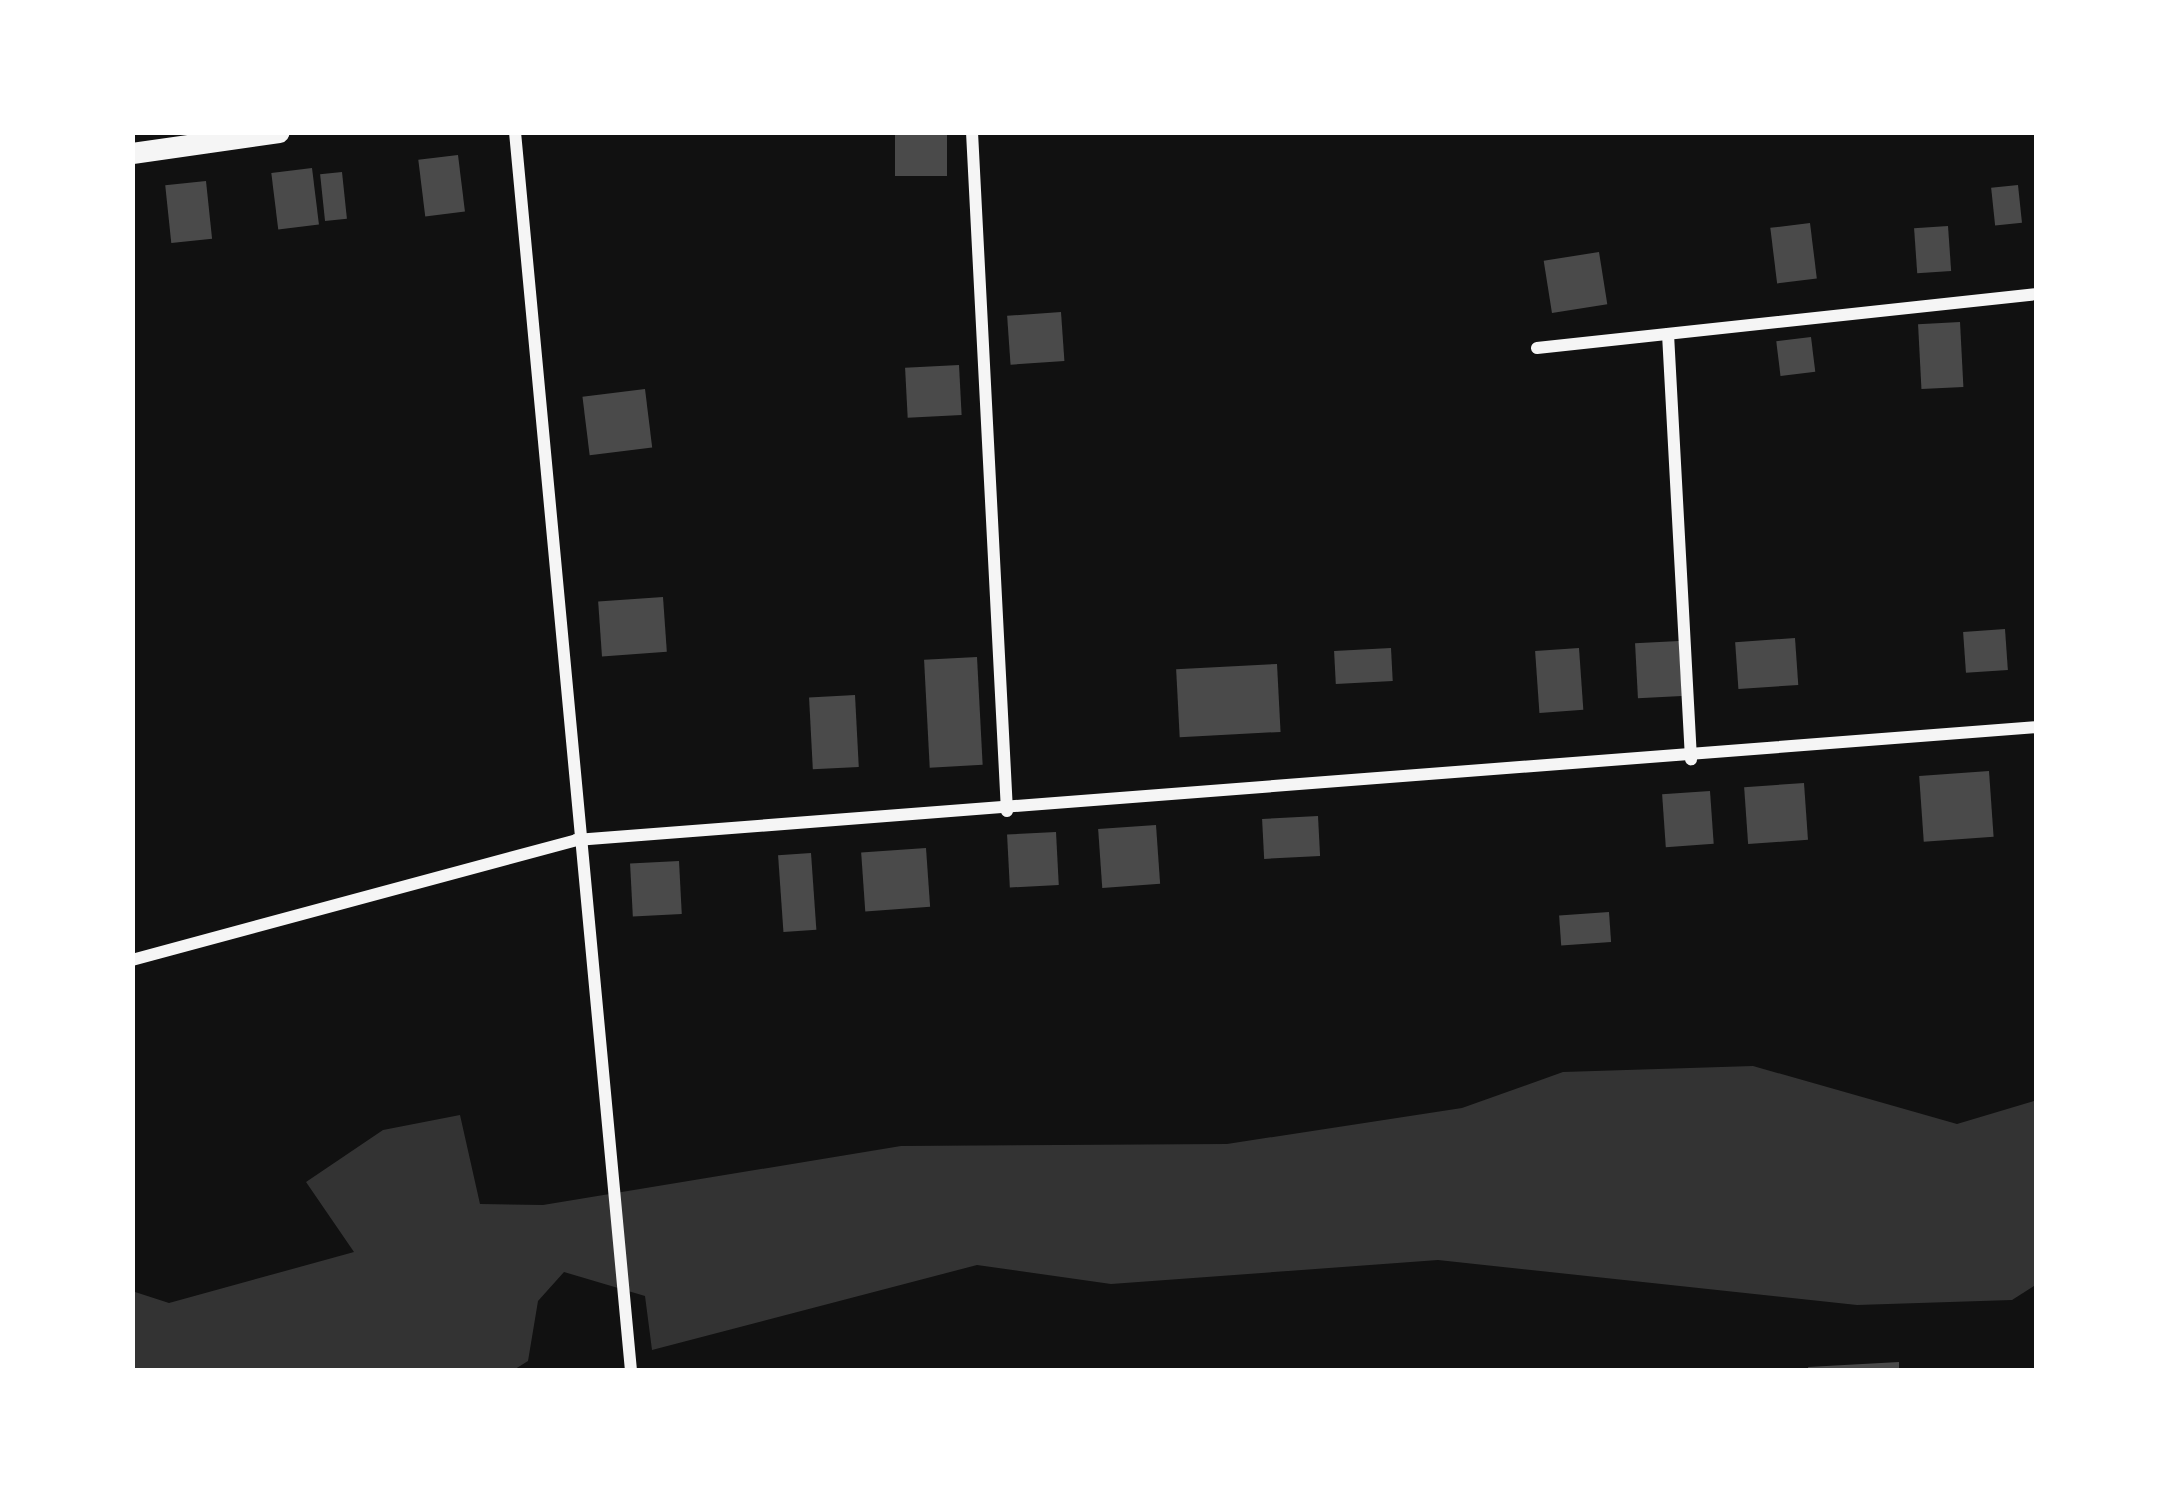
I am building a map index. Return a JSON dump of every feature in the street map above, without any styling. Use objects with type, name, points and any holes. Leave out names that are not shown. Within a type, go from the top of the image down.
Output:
[{"type":"street","points":[[132,153],[280,132]]},
{"type":"street","points":[[515,132],[576,840],[631,1371]]},
{"type":"street","points":[[971,132],[1007,811]]},
{"type":"street","points":[[1537,348],[2037,294]]},
{"type":"street","points":[[1668,334],[1691,759]]},
{"type":"street","points":[[132,960],[576,840],[1691,759],[2037,728]]},
{"type":"shaded area","points":[[1753,1066],[1957,1124],[2037,1100],[2037,1284],[2012,1300],[1857,1305],[1438,1260],[1111,1284],[977,1265],[652,1350],[645,1296],[564,1272],[538,1301],[528,1361],[512,1371],[132,1371],[132,1291],[169,1303],[354,1252],[306,1182],[383,1130],[460,1115],[480,1204],[543,1205],[901,1146],[1227,1144],[1462,1108],[1563,1072]]},
{"type":"building","points":[[895,132],[947,132],[947,176],[895,176]]},
{"type":"building","points":[[458,155],[465,212],[425,216],[418,160]]},
{"type":"building","points":[[312,168],[319,225],[278,230],[271,173]]},
{"type":"building","points":[[342,172],[347,219],[325,221],[320,174]]},
{"type":"building","points":[[206,181],[212,239],[171,243],[165,185]]},
{"type":"building","points":[[2018,185],[2022,223],[1995,226],[1991,188]]},
{"type":"building","points":[[1810,223],[1817,279],[1777,283],[1770,228]]},
{"type":"building","points":[[1948,226],[1951,271],[1917,273],[1914,228]]},
{"type":"building","points":[[1599,252],[1607,304],[1552,313],[1544,261]]},
{"type":"building","points":[[1061,312],[1064,361],[1011,365],[1007,316]]},
{"type":"building","points":[[1960,322],[1963,387],[1921,389],[1918,324]]},
{"type":"building","points":[[1811,337],[1815,372],[1781,376],[1776,341]]},
{"type":"building","points":[[959,365],[962,415],[908,418],[905,368]]},
{"type":"building","points":[[645,389],[652,448],[590,455],[582,397]]},
{"type":"building","points":[[663,597],[667,652],[602,656],[598,602]]},
{"type":"building","points":[[2005,629],[2008,670],[1966,673],[1963,632]]},
{"type":"building","points":[[1795,638],[1798,685],[1738,689],[1735,642]]},
{"type":"building","points":[[1679,641],[1682,696],[1638,698],[1635,643]]},
{"type":"building","points":[[1391,648],[1393,681],[1336,684],[1334,651]]},
{"type":"building","points":[[1579,648],[1583,710],[1539,713],[1535,651]]},
{"type":"building","points":[[977,657],[983,765],[930,768],[924,660]]},
{"type":"building","points":[[1277,664],[1281,732],[1180,737],[1176,669]]},
{"type":"building","points":[[855,695],[859,767],[813,769],[809,697]]},
{"type":"building","points":[[1989,771],[1994,837],[1924,842],[1919,776]]},
{"type":"building","points":[[1804,783],[1808,840],[1748,844],[1744,787]]},
{"type":"building","points":[[1710,791],[1714,844],[1666,847],[1662,794]]},
{"type":"building","points":[[1318,816],[1320,856],[1264,859],[1262,819]]},
{"type":"building","points":[[1156,825],[1160,884],[1102,888],[1098,829]]},
{"type":"building","points":[[1056,832],[1059,885],[1010,887],[1007,835]]},
{"type":"building","points":[[926,848],[930,907],[865,911],[861,853]]},
{"type":"building","points":[[811,853],[816,930],[783,932],[778,855]]},
{"type":"building","points":[[679,861],[682,914],[633,916],[630,864]]},
{"type":"building","points":[[1609,912],[1611,942],[1561,945],[1559,915]]},
{"type":"building","points":[[1899,1362],[1899,1371],[1809,1371],[1808,1367]]}]
